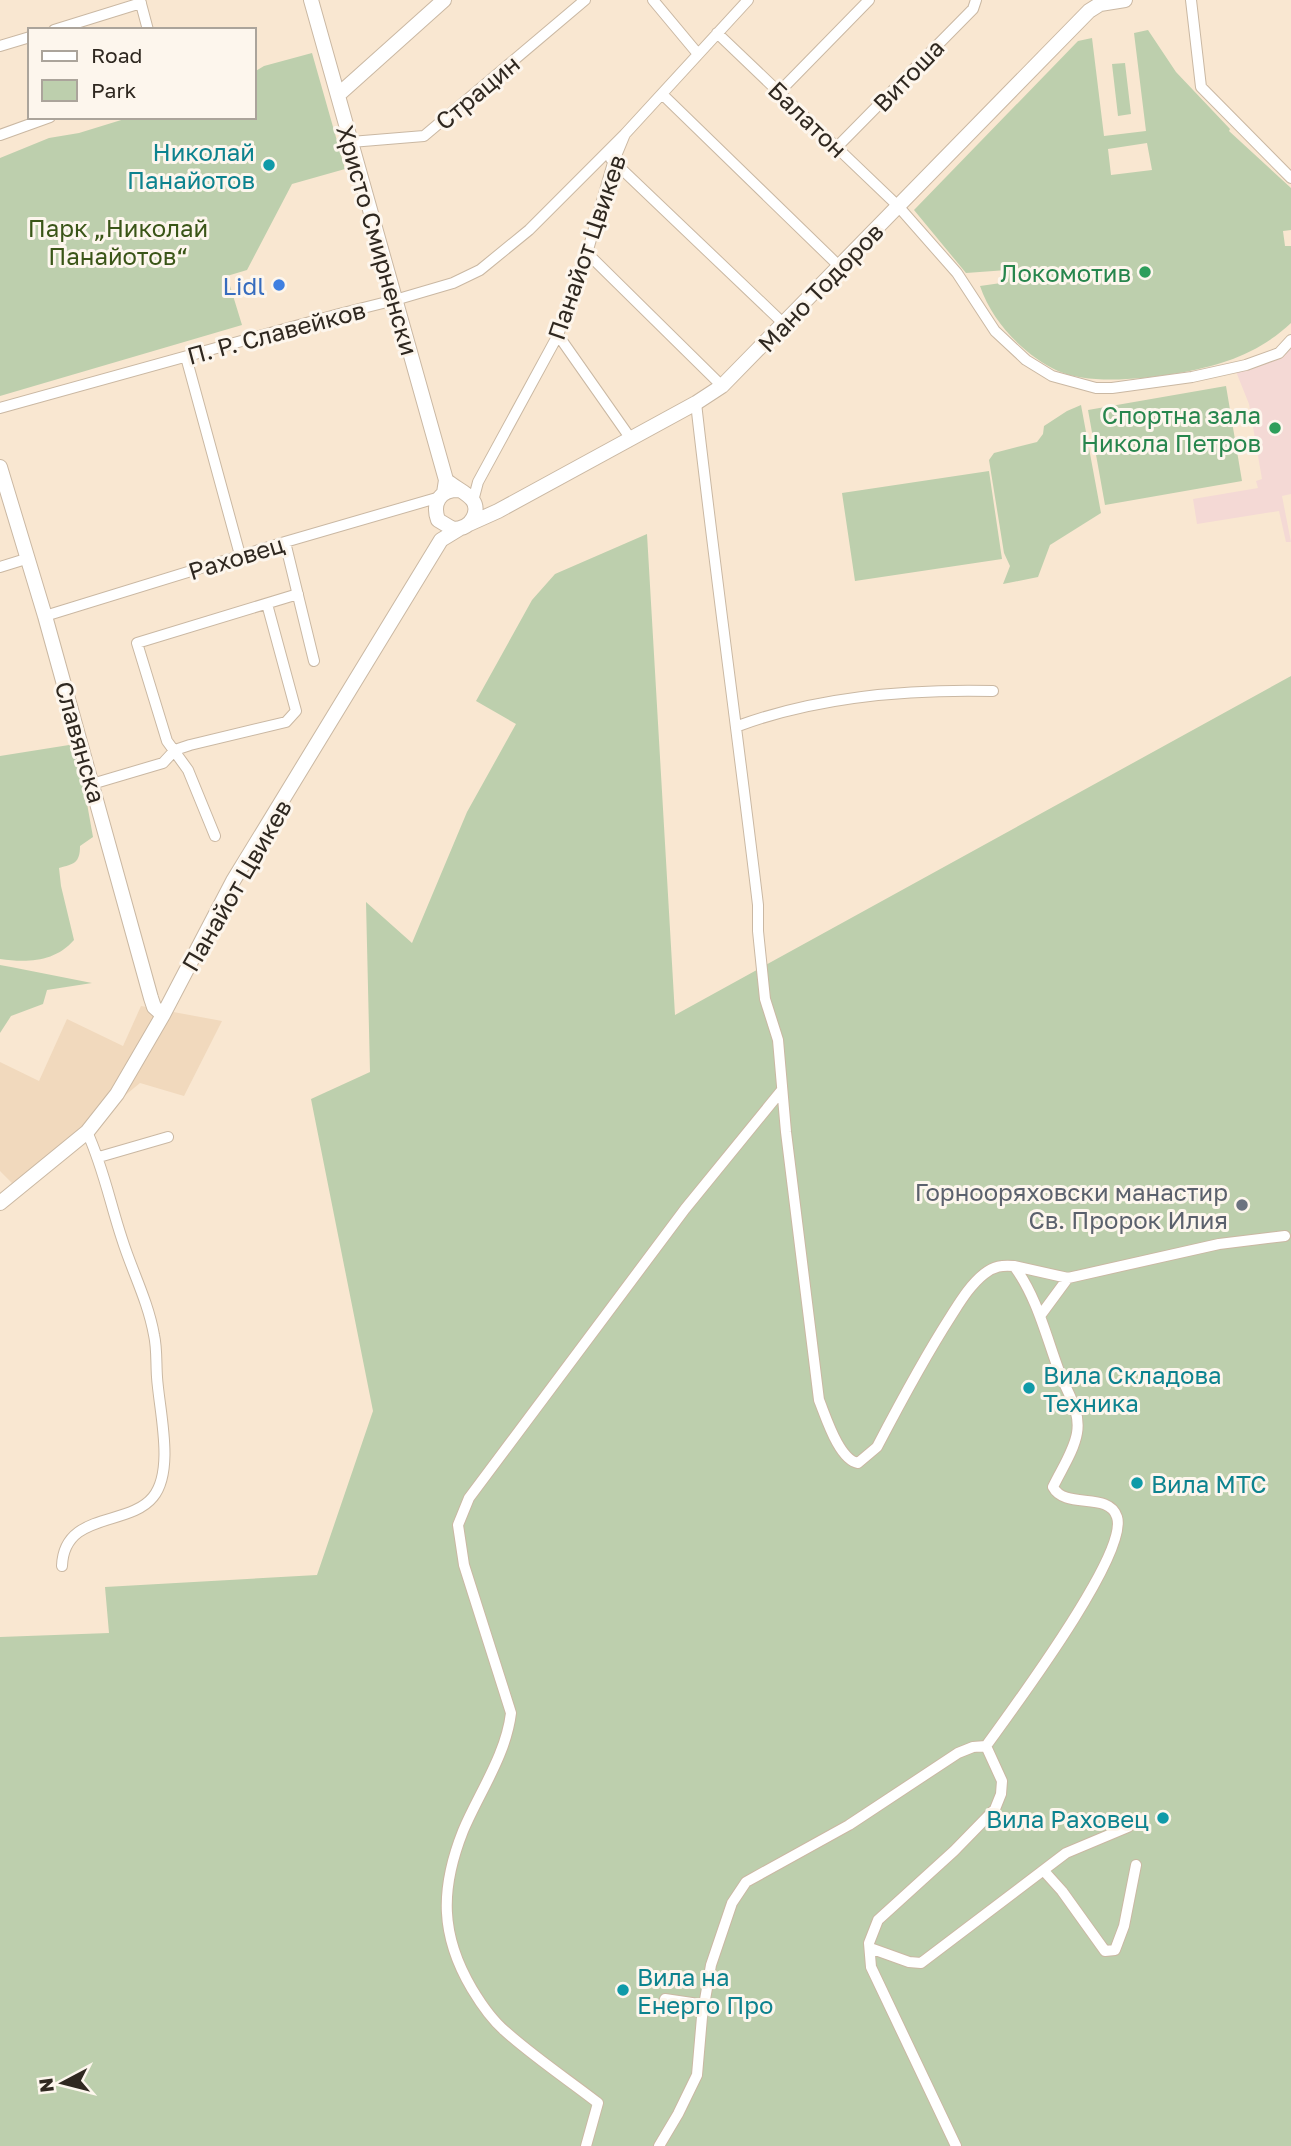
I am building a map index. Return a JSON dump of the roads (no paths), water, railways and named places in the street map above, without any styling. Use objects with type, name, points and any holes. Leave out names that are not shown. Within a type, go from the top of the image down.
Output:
[{"type":"street","name":"Христо Смирненски","points":[[311,0],[395,300],[444,497]]},
{"type":"street","points":[[338,95],[444,0]]},
{"type":"street","name":"Страцин","points":[[351,142],[424,136],[585,0]]},
{"type":"street","points":[[653,0],[698,54]]},
{"type":"street","name":"Панайот Цвикев","points":[[0,1203],[87,1132],[117,1094],[163,1015],[233,881],[441,540],[469,516],[478,482],[558,335],[587,253],[611,158],[625,134],[748,0]]},
{"type":"street","points":[[779,92],[869,0]]},
{"type":"street","name":"Витоша","points":[[837,148],[973,9],[976,0]]},
{"type":"street","points":[[1101,2],[1125,0]]},
{"type":"street","points":[[1191,0],[1201,87],[1291,178]]},
{"type":"street","points":[[60,28],[140,1],[147,28]]},
{"type":"street","name":"Мано Тодоров","points":[[444,497],[448,528],[469,516],[492,514],[722,387],[1069,30],[1101,2]]},
{"type":"street","name":"Балатон","points":[[717,33],[898,206],[957,273],[995,331],[1026,360],[1063,380],[1096,388],[1112,388],[1192,377],[1246,365],[1279,353],[1291,340]]},
{"type":"street","points":[[0,46],[28,38]]},
{"type":"street","points":[[662,94],[839,266]]},
{"type":"street","points":[[0,135],[44,119]]},
{"type":"street","points":[[611,158],[784,324]]},
{"type":"street","name":"П. Р. Славейков","points":[[0,408],[453,282],[480,270],[611,158]]},
{"type":"street","points":[[587,253],[722,387]]},
{"type":"street","points":[[558,335],[631,439]]},
{"type":"street","points":[[186,357],[240,555]]},
{"type":"street","points":[[696,403],[717,583],[738,726],[758,905],[765,999],[778,1040],[819,1400],[831,1431],[848,1459],[858,1464],[877,1447],[923,1362],[962,1299],[976,1281],[992,1268],[1014,1266],[1068,1279],[1219,1244],[1285,1236]]},
{"type":"street","name":"Славянска","points":[[0,467],[46,616],[151,998],[163,1015]]},
{"type":"street","points":[[444,497],[478,482]]},
{"type":"street","points":[[444,497],[469,516]]},
{"type":"street","points":[[441,540],[444,497]]},
{"type":"street","name":"Раховец","points":[[46,616],[240,555],[444,497]]},
{"type":"street","points":[[285,542],[314,661]]},
{"type":"street","points":[[0,567],[29,558]]},
{"type":"street","points":[[215,836],[188,770],[167,741],[137,643],[298,594]]},
{"type":"street","points":[[92,784],[163,762],[175,750],[286,722],[296,711],[267,604]]},
{"type":"street","points":[[738,726],[769,715],[869,695],[948,690],[993,691]]},
{"type":"street","points":[[586,2146],[598,2102],[502,2029],[478,2000],[460,1968],[447,1930],[448,1876],[463,1833],[508,1733],[510,1713],[464,1565],[458,1525],[469,1498],[531,1413],[685,1209],[782,1090]]},
{"type":"street","points":[[62,1566],[64,1550],[78,1533],[148,1504],[160,1487],[164,1455],[154,1336],[114,1216],[99,1157],[87,1132]]},
{"type":"street","points":[[99,1157],[168,1137]]},
{"type":"street","points":[[986,1746],[1076,1618],[1117,1534],[1117,1516],[1111,1509],[1104,1504],[1065,1497],[1055,1492],[1053,1487],[1074,1443],[1078,1425],[1073,1400],[1060,1375],[1040,1317],[1024,1279],[1014,1266]]},
{"type":"street","points":[[1040,1317],[1068,1279]]},
{"type":"street","points":[[659,2146],[697,2075],[711,1965],[732,1903],[746,1882],[849,1825],[958,1753],[973,1746],[986,1746]]},
{"type":"street","points":[[956,2146],[871,1967],[870,1948],[878,1920],[954,1851],[995,1809],[1001,1794],[1002,1781],[986,1746]]},
{"type":"street","points":[[870,1948],[909,1962],[921,1963],[1066,1853],[1128,1827]]},
{"type":"street","points":[[1044,1871],[1062,1891],[1105,1951],[1115,1950],[1124,1926],[1136,1865]]},
{"type":"street","points":[[665,1999],[705,2005]]},
{"type":"place","name":"Николай Панайотов","points":[[269,165]]},
{"type":"place","name":"Локомотив","points":[[1145,272]]},
{"type":"place","name":"Lidl","points":[[279,285]]},
{"type":"place","name":"Спортна зала Никола Петров","points":[[1275,428]]},
{"type":"place","name":"Горнооряховски манастир Св. Пророк Илия","points":[[1242,1205]]},
{"type":"place","name":"Вила Складова Техника","points":[[1029,1388]]},
{"type":"place","name":"Вила МТС","points":[[1137,1483]]},
{"type":"place","name":"Вила Раховец","points":[[1163,1818]]},
{"type":"place","name":"Вила на Енерго Про","points":[[623,1990]]},
{"type":"park label","name":"Парк „Николай Панайотов“","points":[[118,241]]}]
